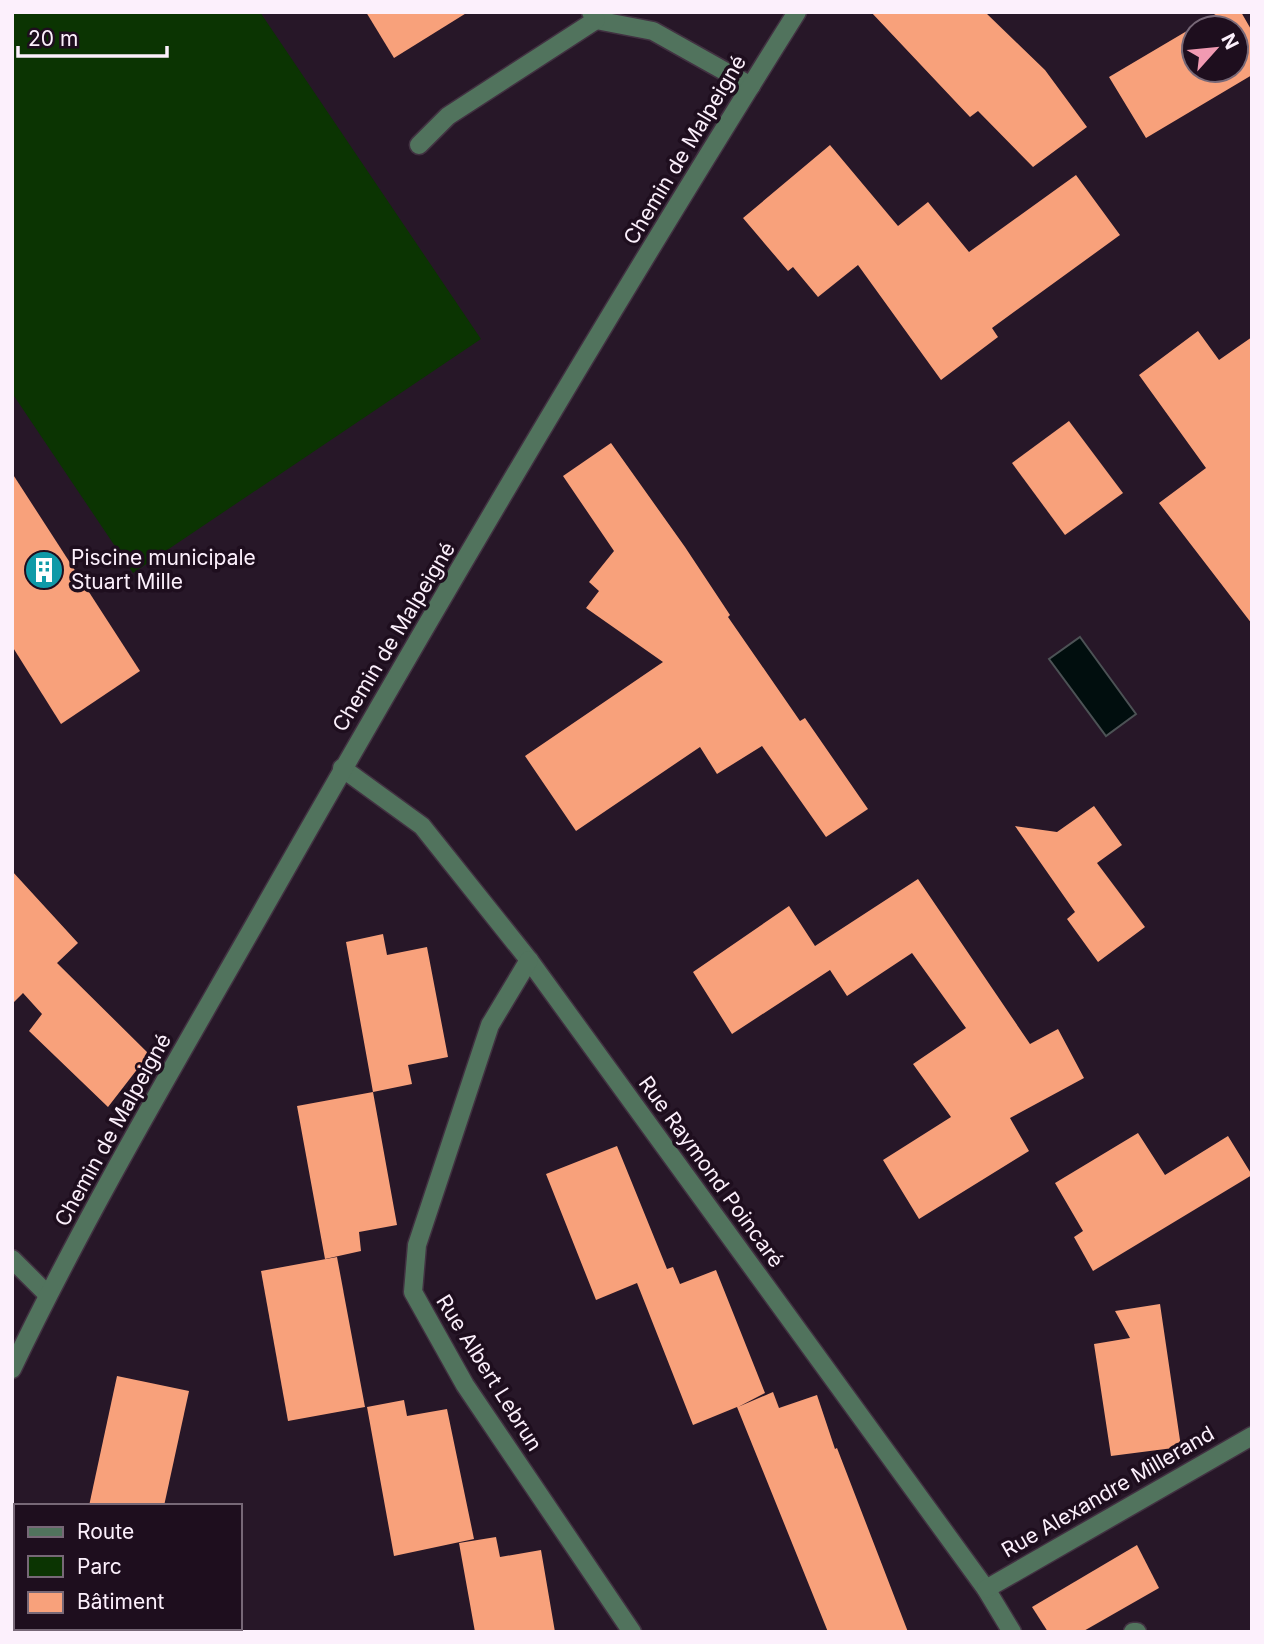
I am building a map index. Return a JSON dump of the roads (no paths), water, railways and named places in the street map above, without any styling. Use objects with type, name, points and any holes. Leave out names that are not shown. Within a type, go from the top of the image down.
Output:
[{"type":"street","name":"Chemin de Malpeigné","points":[[12,1369],[48,1295],[342,768],[588,353],[797,12]]},
{"type":"street","points":[[419,145],[448,116],[593,16],[653,32],[751,86]]},
{"type":"street","name":"Rue Raymond Poincaré","points":[[342,768],[422,826],[529,960],[986,1589],[1012,1632]]},
{"type":"street","name":"Rue Albert Lebrun","points":[[529,960],[490,1025],[417,1245],[413,1292],[465,1385],[632,1632]]},
{"type":"street","points":[[12,1259],[48,1295]]},
{"type":"street","name":"Rue Alexandre Millerand","points":[[986,1589],[1252,1436]]},
{"type":"place","name":"Piscine municipale Stuart Mille","points":[[44,570]]}]
